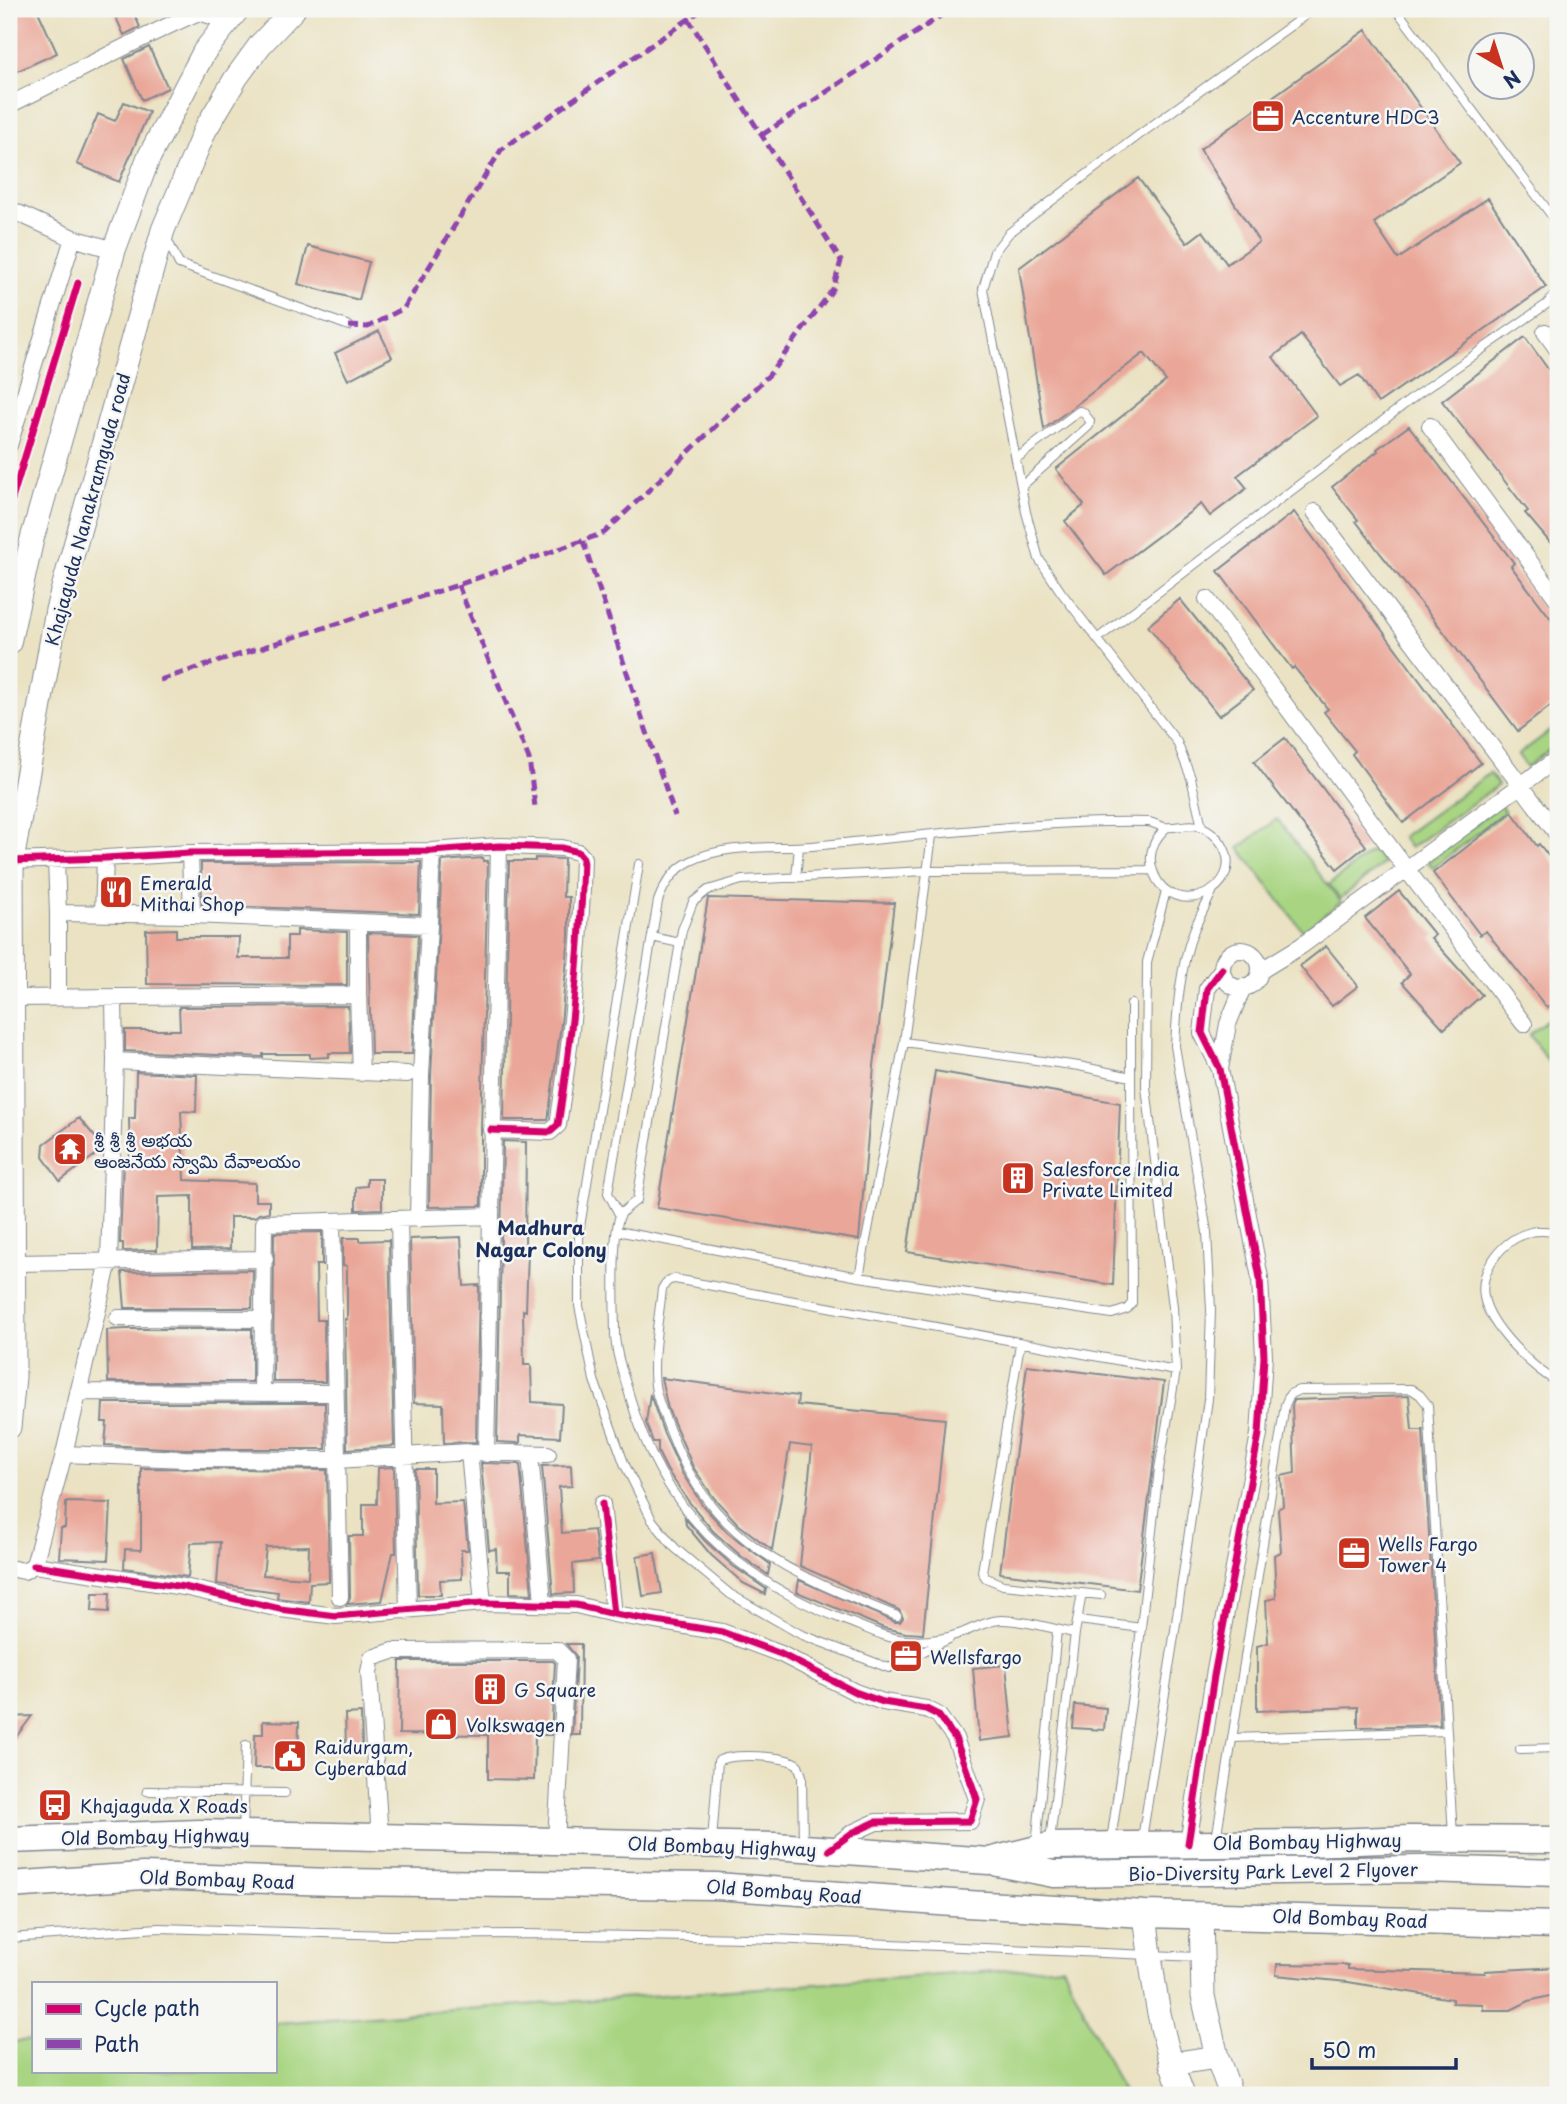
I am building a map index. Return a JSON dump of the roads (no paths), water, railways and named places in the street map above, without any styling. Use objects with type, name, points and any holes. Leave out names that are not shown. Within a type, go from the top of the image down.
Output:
[{"type":"main road","name":"Khajaguda Nanakramguda road","points":[[9,1427],[15,1377],[11,861],[57,610],[163,230],[205,130],[236,78],[260,45],[294,9]]},
{"type":"main road","points":[[9,643],[32,539],[114,250],[148,159],[204,52],[232,15]]},
{"type":"main road","name":"Old Bombay Highway","points":[[9,1840],[128,1834],[243,1834],[712,1845],[989,1861],[1042,1847],[1453,1839],[1558,1840]]},
{"type":"main road","name":"Bio-Diversity Park Level 2 Flyover","points":[[989,1861],[1054,1874],[1423,1869],[1558,1873]]},
{"type":"main road","name":"Old Bombay Road","points":[[9,1885],[143,1876],[333,1882],[716,1886],[1146,1914],[1558,1925]]},
{"type":"main road","points":[[1146,1914],[1156,2009],[1171,2064],[1183,2095]]},
{"type":"main road","points":[[1201,1914],[1203,1996],[1217,2057],[1231,2095]]},
{"type":"main road","points":[[1171,2064],[1217,2057]]},
{"type":"street","points":[[9,104],[198,10],[232,15]]},
{"type":"street","points":[[9,209],[73,238],[114,250]]},
{"type":"street","points":[[9,445],[73,238]]},
{"type":"street","points":[[1545,332],[1558,350]]},
{"type":"street","points":[[1430,426],[1558,600]]},
{"type":"street","points":[[1315,512],[1558,835]]},
{"type":"street","points":[[1207,599],[1524,1024]]},
{"type":"street","points":[[1222,969],[1227,981],[1237,987],[1243,988],[1254,982],[1260,971],[1301,946],[1558,758]]},
{"type":"street","points":[[11,861],[190,853],[432,850],[499,846],[562,848],[578,852],[583,858],[582,919],[575,1007],[558,1125],[550,1132],[491,1130]]},
{"type":"street","points":[[486,1454],[499,846]]},
{"type":"street","points":[[418,1219],[421,1076],[432,850]]},
{"type":"street","points":[[190,853],[192,915]]},
{"type":"street","points":[[103,913],[105,858]]},
{"type":"street","points":[[56,860],[58,999]]},
{"type":"street","points":[[58,913],[192,915],[429,925]]},
{"type":"street","points":[[358,923],[361,1073]]},
{"type":"street","points":[[1188,1843],[1214,1676],[1259,1434],[1264,1357],[1260,1278],[1220,1069],[1203,1039],[1201,1025],[1207,989],[1222,969],[1226,957],[1242,950],[1248,951],[1257,959],[1260,971]]},
{"type":"street","points":[[1220,1069],[1228,1024],[1243,988]]},
{"type":"street","points":[[11,998],[358,995]]},
{"type":"street","points":[[9,1568],[24,1572],[34,1565],[64,1454],[109,1261],[114,997]]},
{"type":"street","points":[[114,1061],[407,1074]]},
{"type":"street","points":[[262,1393],[264,1223],[491,1216]]},
{"type":"street","points":[[399,1220],[408,1611]]},
{"type":"street","points":[[332,1222],[334,1393],[341,1597]]},
{"type":"street","points":[[14,1263],[265,1259]]},
{"type":"street","points":[[118,1318],[264,1319]]},
{"type":"street","points":[[78,1392],[334,1393]]},
{"type":"street","points":[[469,1452],[483,1602]]},
{"type":"street","points":[[64,1454],[185,1460],[336,1460],[469,1452],[548,1454]]},
{"type":"street","points":[[530,1454],[543,1602]]},
{"type":"street","points":[[602,1504],[614,1614]]},
{"type":"street","points":[[34,1565],[184,1587],[280,1609],[335,1616],[483,1602],[576,1605],[722,1632],[781,1654],[855,1692],[883,1702],[926,1709],[938,1715],[955,1738],[977,1799],[970,1821],[876,1822],[816,1849]]},
{"type":"street","points":[[380,1838],[369,1672],[372,1658],[393,1651],[557,1650],[566,1659],[556,1842]]},
{"type":"lane","points":[[1202,827],[1191,778],[1177,742],[1039,559],[983,289],[994,252],[1009,233],[1314,9]]},
{"type":"lane","points":[[1396,9],[1558,225]]},
{"type":"lane","points":[[163,230],[179,264],[349,326]]},
{"type":"lane","points":[[1097,639],[1418,394],[1547,304],[1558,290]]},
{"type":"lane","points":[[1017,458],[1079,411],[1090,421],[1089,426],[1022,486]]},
{"type":"lane","points":[[620,1216],[608,1193],[658,901],[663,888],[676,871],[691,860],[716,852],[1014,828],[1129,822],[1149,822],[1166,828],[1188,823],[1202,827],[1219,839],[1225,849],[1226,872],[1213,890],[1193,931],[1182,973],[1175,1046],[1207,1232],[1211,1310],[1208,1399],[1142,1844]]},
{"type":"lane","points":[[1166,828],[1154,841],[1151,853],[1152,870],[1166,891],[1188,899],[1200,898],[1213,890]]},
{"type":"lane","points":[[859,1277],[904,1042],[932,836]]},
{"type":"lane","points":[[796,878],[799,847]]},
{"type":"lane","points":[[639,864],[579,1233],[579,1306],[585,1339],[605,1414],[624,1463],[652,1520],[676,1548],[730,1594],[800,1634],[890,1668],[958,1634]]},
{"type":"lane","points":[[1075,1633],[1001,1620],[926,1641],[903,1640],[820,1611],[785,1594],[736,1562],[703,1532],[664,1480],[635,1416],[616,1348],[614,1304],[617,1231],[620,1216],[637,1200],[682,930],[693,902],[708,890],[743,880],[926,872],[1152,870]]},
{"type":"lane","points":[[1110,1845],[1142,1628],[1158,1469],[1176,1371],[1173,1307],[1144,1053],[1147,962],[1166,891]]},
{"type":"lane","points":[[652,937],[680,943]]},
{"type":"lane","points":[[617,1231],[859,1277],[1112,1314],[1127,1309],[1132,1303],[1131,1004]]},
{"type":"lane","points":[[904,1042],[1079,1066],[1131,1077]]},
{"type":"lane","points":[[1558,1231],[1531,1232],[1508,1244],[1490,1262],[1484,1280],[1484,1299],[1496,1322],[1542,1374],[1558,1382]]},
{"type":"lane","points":[[897,1616],[825,1587],[762,1553],[735,1532],[684,1468],[655,1389],[654,1369],[662,1289],[670,1279],[1176,1371]]},
{"type":"lane","points":[[1020,1344],[982,1572],[986,1578],[1003,1585],[1101,1595]]},
{"type":"lane","points":[[1215,1843],[1285,1405],[1290,1394],[1299,1390],[1411,1389],[1428,1405],[1453,1839]]},
{"type":"lane","points":[[1042,1847],[1082,1593]]},
{"type":"lane","points":[[1077,1620],[1142,1628]]},
{"type":"lane","points":[[1042,1847],[1057,1630]]},
{"type":"lane","points":[[1233,1738],[1447,1731]]},
{"type":"lane","points":[[243,1834],[246,1745]]},
{"type":"lane","points":[[1520,1749],[1558,1748]]},
{"type":"lane","points":[[712,1845],[718,1761],[732,1756],[785,1758],[799,1765],[816,1849]]},
{"type":"lane","points":[[147,1791],[285,1793]]},
{"type":"lane","points":[[9,1938],[159,1928],[389,1935],[524,1934],[747,1938],[1202,1957]]},
{"type":"place","name":"Accenture HDC3","points":[[1268,116]]},
{"type":"place","name":"Emerald Mithai Shop","points":[[116,892]]},
{"type":"place","name":"శ్రీ శ్రీ శ్రీ అభయ ఆంజనేయ స్వామి దేవాలయం","points":[[70,1149]]},
{"type":"place","name":"Salesforce India Private Limited","points":[[1018,1178]]},
{"type":"place","name":"Wells Fargo Tower 4","points":[[1354,1553]]},
{"type":"place","name":"Wellsfargo","points":[[906,1656]]},
{"type":"place","name":"G Square","points":[[490,1689]]},
{"type":"place","name":"Volkswagen","points":[[441,1724]]},
{"type":"place","name":"Raidurgam, Cyberabad","points":[[290,1756]]},
{"type":"place","name":"Khajaguda X Roads","points":[[55,1805]]},
{"type":"district","name":"Madhura Nagar Colony","points":[[541,1238]]}]
